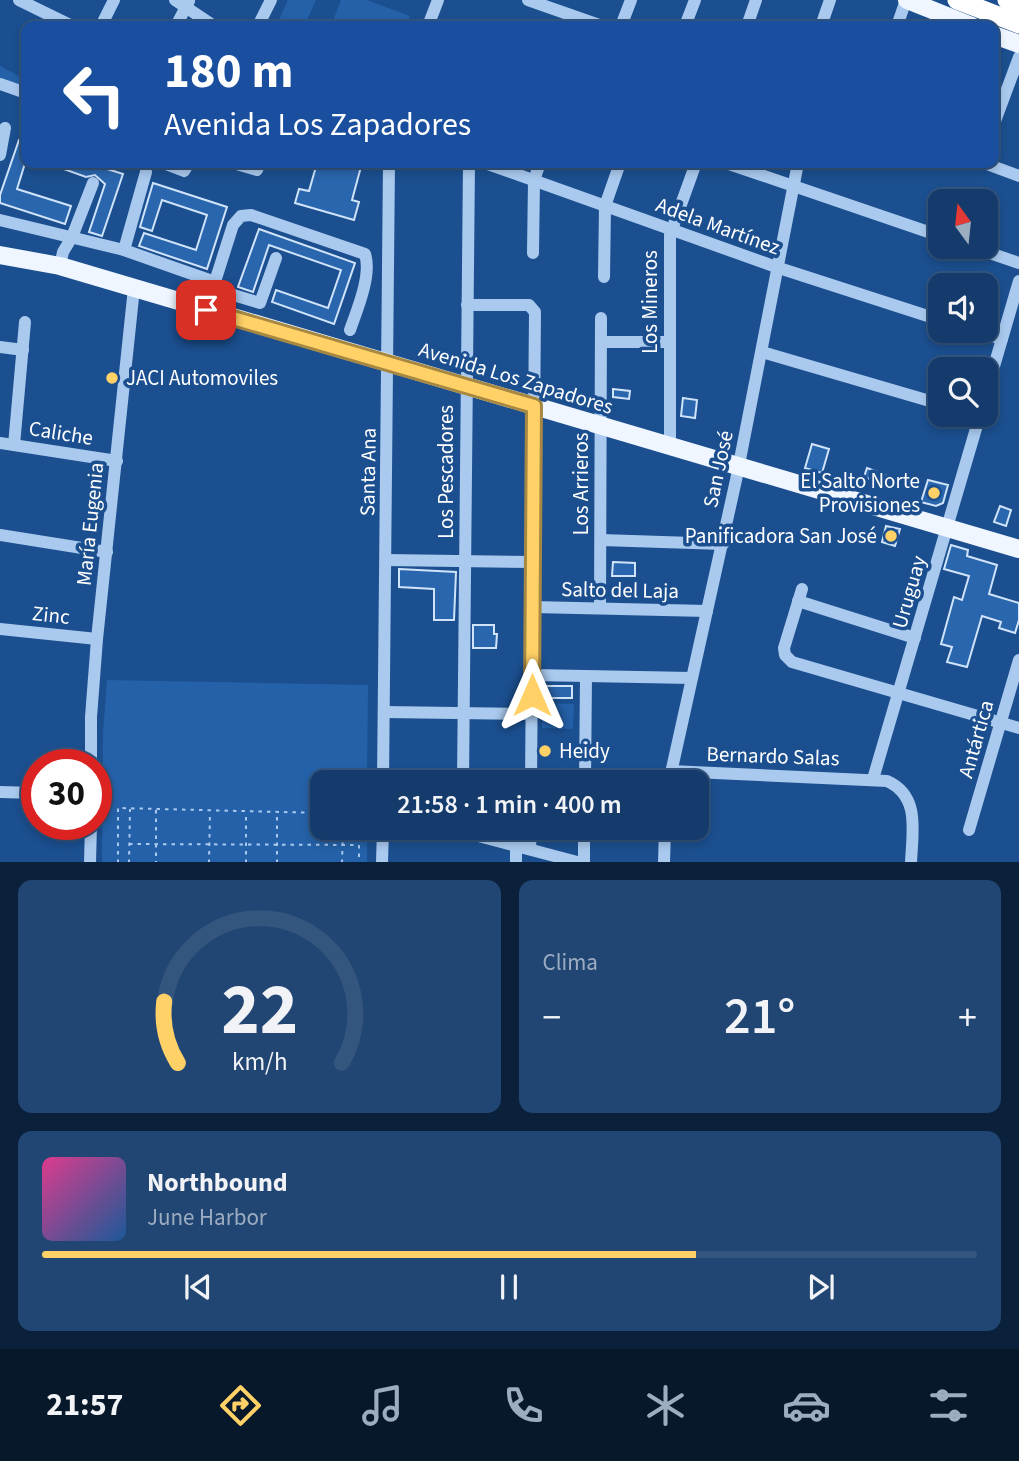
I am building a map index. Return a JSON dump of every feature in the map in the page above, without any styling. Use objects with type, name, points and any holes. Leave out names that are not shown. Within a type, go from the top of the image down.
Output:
[{"type":"highway","points":[[957,0],[1019,24]]},
{"type":"highway","points":[[1007,0],[1019,5]]},
{"type":"main road","points":[[906,0],[958,21]]},
{"type":"main road","points":[[999,37],[1019,44]]},
{"type":"main road","name":"Avenida Los Zapadores","points":[[0,255],[60,266],[1019,549]]},
{"type":"street","points":[[19,0],[62,21]]},
{"type":"street","points":[[104,21],[114,0]]},
{"type":"street","points":[[260,21],[271,0]]},
{"type":"street","points":[[430,21],[438,0]]},
{"type":"street","points":[[528,0],[565,6],[593,21]]},
{"type":"street","points":[[623,21],[631,0]]},
{"type":"street","points":[[687,21],[695,0]]},
{"type":"street","points":[[749,21],[757,0]]},
{"type":"street","points":[[823,21],[830,0]]},
{"type":"street","points":[[899,21],[906,0]]},
{"type":"street","points":[[178,21],[184,2],[208,21]]},
{"type":"street","points":[[999,111],[1019,57]]},
{"type":"street","points":[[0,84],[21,91]]},
{"type":"street","points":[[0,155],[5,128]]},
{"type":"street","name":"Santa Ana","points":[[383,770],[388,168]]},
{"type":"street","name":"Los Pescadores","points":[[463,770],[469,168]]},
{"type":"street","name":"Adela Martínez","points":[[499,168],[779,268],[928,316]]},
{"type":"street","points":[[533,253],[534,180],[538,168]]},
{"type":"street","points":[[604,277],[605,206],[618,168]]},
{"type":"street","name":"Los Mineros","points":[[670,446],[671,229],[694,168]]},
{"type":"street","points":[[741,168],[928,232]]},
{"type":"street","name":"San José","points":[[672,770],[723,544],[797,168]]},
{"type":"street","points":[[997,168],[1019,176]]},
{"type":"street","points":[[124,250],[146,172]]},
{"type":"street","points":[[60,266],[93,183]]},
{"type":"street","points":[[206,310],[233,226],[241,216],[251,215],[365,254],[367,261],[361,300],[350,330]]},
{"type":"street","points":[[0,220],[124,250],[260,303],[276,258]]},
{"type":"street","points":[[998,256],[1019,263]]},
{"type":"street","points":[[997,357],[1019,281]]},
{"type":"street","name":"María Eugenia","points":[[91,749],[97,639],[134,288]]},
{"type":"street","points":[[467,305],[529,305],[535,312],[531,770]]},
{"type":"street","name":"Los Arrieros","points":[[600,608],[601,318]]},
{"type":"street","points":[[14,445],[25,322]]},
{"type":"street","points":[[998,339],[1002,340]]},
{"type":"street","points":[[601,342],[670,342]]},
{"type":"street","points":[[0,348],[23,350]]},
{"type":"street","points":[[762,352],[928,400]]},
{"type":"street","name":"Uruguay","points":[[873,779],[976,427]]},
{"type":"street","name":"Caliche","points":[[0,443],[117,461]]},
{"type":"street","points":[[0,535],[107,552]]},
{"type":"street","points":[[601,540],[723,544]]},
{"type":"street","points":[[386,561],[533,562]]},
{"type":"street","points":[[915,638],[800,595],[784,648],[788,659],[1019,728]]},
{"type":"street","name":"Salto del Laja","points":[[533,607],[707,611]]},
{"type":"street","name":"Zinc","points":[[0,629],[97,639]]},
{"type":"street","name":"Antártica","points":[[969,830],[1019,660]]},
{"type":"street","points":[[532,676],[692,678]]},
{"type":"street","points":[[585,770],[586,676]]},
{"type":"street","points":[[384,712],[532,714]]},
{"type":"street","name":"Bernardo Salas","points":[[709,777],[873,779]]},
{"type":"street","points":[[873,779],[897,786],[911,803],[911,862]]},
{"type":"street","points":[[0,792],[21,793]]},
{"type":"street","points":[[90,862],[91,840]]},
{"type":"street","points":[[382,862],[383,840]]},
{"type":"street","points":[[498,840],[578,862]]},
{"type":"street","points":[[530,840],[530,849]]},
{"type":"street","points":[[582,862],[583,840]]},
{"type":"street","points":[[664,862],[665,840]]},
{"type":"street","points":[[516,845],[516,862]]},
{"type":"path","points":[[118,862],[117,808],[310,813]]},
{"type":"path","points":[[130,809],[130,862]]},
{"type":"path","points":[[156,809],[156,862]]},
{"type":"path","points":[[209,862],[211,811]]},
{"type":"path","points":[[246,812],[246,862]]},
{"type":"path","points":[[277,812],[277,862]]},
{"type":"path","points":[[342,840],[342,862]]},
{"type":"path","points":[[359,840],[359,862]]},
{"type":"path","points":[[130,844],[359,845]]},
{"type":"shaded area","points":[[288,0],[316,0],[306,21],[278,21]]},
{"type":"shaded area","points":[[341,0],[367,0],[410,16],[408,21],[333,21]]},
{"type":"shaded area","points":[[0,66],[21,77],[21,85],[0,79]]},
{"type":"shaded area","points":[[107,680],[368,685],[367,770],[310,770],[310,840],[367,840],[367,862],[102,862],[102,840],[112,840],[112,749],[103,749]]},
{"type":"shaded area","points":[[542,703],[574,704],[573,729],[542,728]]},
{"type":"building","points":[[19,140],[21,168],[24,168],[17,189],[71,206],[65,224],[0,203],[0,195]]},
{"type":"building","points":[[61,168],[104,168],[123,174],[102,236],[89,232],[105,184],[95,175],[86,177]]},
{"type":"building","points":[[316,168],[361,168],[352,200],[359,202],[354,220],[295,203],[299,189],[309,191]]},
{"type":"building","points":[[153,183],[227,207],[207,269],[139,246],[144,233],[196,250],[207,215],[162,200],[152,231],[140,227]]},
{"type":"building","points":[[259,229],[355,263],[334,324],[272,302],[276,290],[328,308],[341,270],[269,245],[253,292],[238,287]]},
{"type":"building","points":[[613,389],[630,391],[629,399],[613,397]]},
{"type":"building","points":[[683,398],[697,400],[695,418],[681,416]]},
{"type":"building","points":[[812,444],[829,449],[822,473],[805,468]]},
{"type":"building","points":[[867,468],[886,475],[882,484],[864,477]]},
{"type":"building","name":"El Salto Norte Provisiones","points":[[928,480],[948,485],[943,503],[936,506],[921,502]]},
{"type":"building","points":[[1000,506],[1011,510],[1006,526],[994,522]]},
{"type":"building","name":"Panificadora San José","points":[[886,526],[900,529],[895,546],[882,542]]},
{"type":"building","points":[[951,545],[968,550],[967,556],[997,565],[989,594],[1019,603],[1019,620],[1015,633],[999,628],[1001,622],[982,616],[967,667],[947,662],[952,647],[941,644],[954,597],[962,600],[969,576],[944,569]]},
{"type":"building","points":[[613,562],[635,563],[635,576],[612,576]]},
{"type":"building","points":[[399,569],[456,572],[454,620],[434,620],[434,589],[399,587]]},
{"type":"building","points":[[473,625],[494,625],[494,634],[497,634],[496,648],[473,648]]},
{"type":"building","points":[[542,686],[572,686],[572,698],[542,698]]},
{"type":"place","name":"JACI Automoviles","points":[[112,378]]},
{"type":"place","name":"El Salto Norte Provisiones","points":[[934,493]]},
{"type":"place","name":"Panificadora San José","points":[[891,536]]},
{"type":"place","name":"Heidy","points":[[545,751]]},
{"type":"route","points":[[206,310],[534,406],[532,695]]}]
